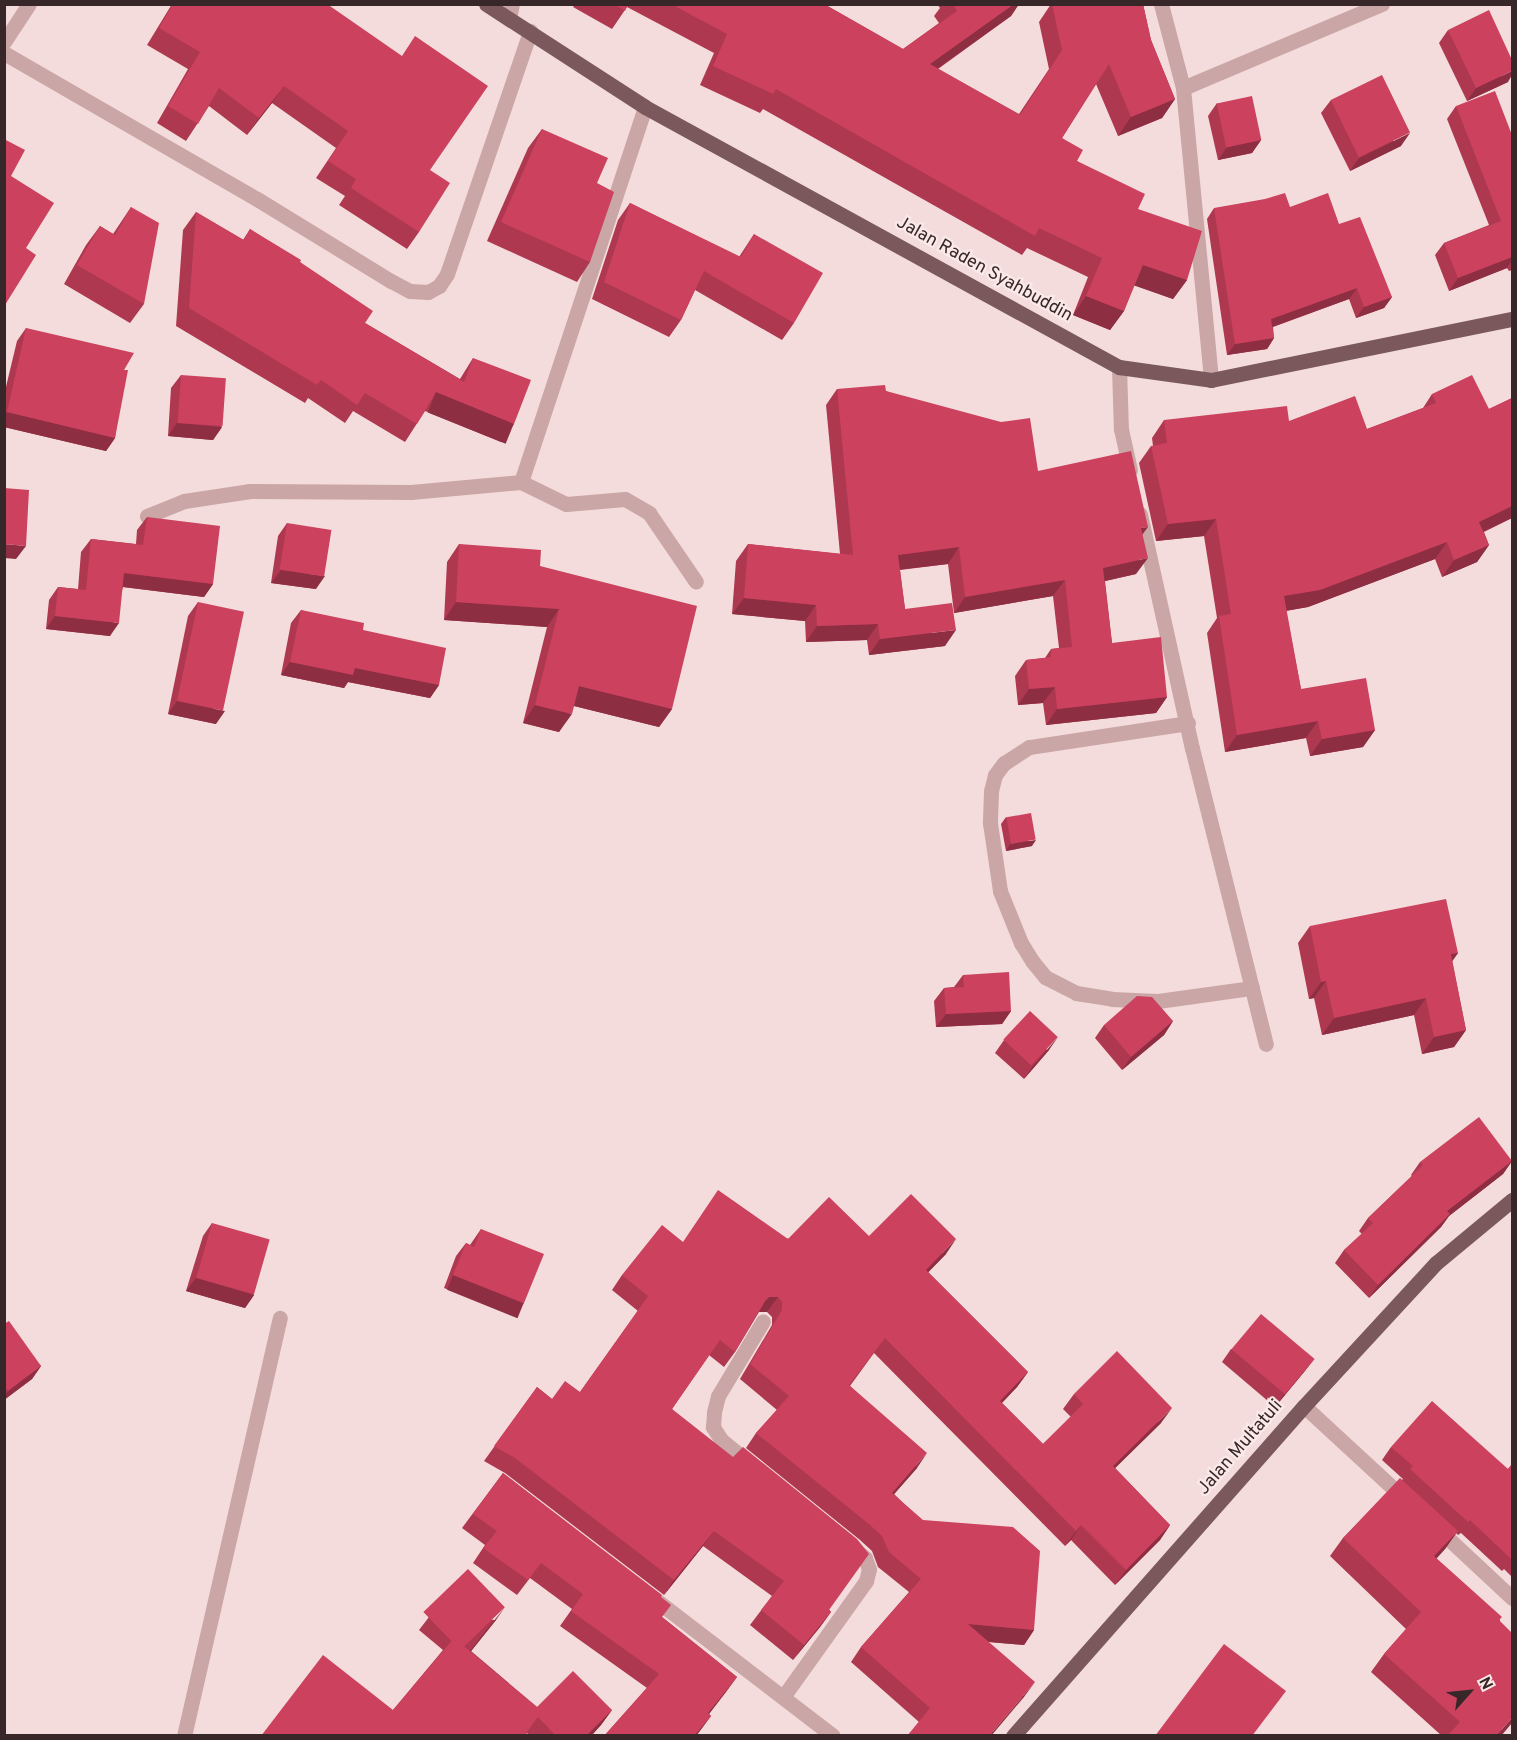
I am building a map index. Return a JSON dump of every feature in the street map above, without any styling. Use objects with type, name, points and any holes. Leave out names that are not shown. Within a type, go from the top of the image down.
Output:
[{"type":"main road","name":"Jalan Raden Syahbuddin","points":[[486,4],[511,12],[530,31],[645,106],[1119,367],[1211,380],[1512,319]]},
{"type":"main road","name":"Jalan Multatuli","points":[[1013,1736],[1304,1406],[1436,1263],[1512,1200]]},
{"type":"street","points":[[4,42],[29,4]]},
{"type":"street","points":[[1161,4],[1183,88],[1211,380]]},
{"type":"street","points":[[1183,88],[1382,4]]},
{"type":"street","points":[[4,53],[257,199],[391,281],[410,291],[428,292],[439,286],[447,274],[530,31]]},
{"type":"street","points":[[521,482],[645,106]]},
{"type":"street","points":[[1119,367],[1121,429],[1188,723],[1266,1044]]},
{"type":"street","points":[[147,516],[184,501],[250,491],[411,492],[521,482],[566,504],[625,499],[650,513],[696,582]]},
{"type":"street","points":[[1188,723],[1029,747],[1004,763],[995,775],[991,791],[990,823],[1000,891],[1021,943],[1032,962],[1045,977],[1076,993],[1112,999],[1158,1001],[1252,988]]},
{"type":"street","points":[[184,1736],[280,1318]]},
{"type":"street","points":[[763,1321],[718,1396],[713,1427],[722,1441],[765,1476]]},
{"type":"street","points":[[1304,1406],[1512,1598]]},
{"type":"street","points":[[783,1697],[866,1581],[869,1569],[865,1558],[844,1540]]},
{"type":"street","points":[[641,1588],[832,1736]]},
{"type":"building","points":[[173,4],[327,4],[402,56],[415,36],[488,86],[430,170],[450,183],[419,232],[351,188],[356,179],[328,161],[348,131],[284,86],[259,118],[219,88],[198,124],[168,106],[200,52],[159,28]]},
{"type":"building","points":[[614,4],[628,4],[625,11]]},
{"type":"building","points":[[671,4],[824,4],[903,49],[957,11],[953,4],[1014,4],[930,64],[1020,115],[1062,50],[1052,4],[1143,4],[1151,40],[1175,99],[1131,117],[1109,64],[1062,138],[1083,150],[1077,161],[1145,194],[1138,209],[1202,231],[1187,280],[1143,265],[1124,311],[1086,296],[1102,258],[1039,228],[1035,236],[776,89],[773,94],[713,66],[727,34]]},
{"type":"building","points":[[1489,10],[1512,60],[1512,71],[1476,88],[1448,30]]},
{"type":"building","points":[[1382,75],[1410,133],[1359,158],[1331,100]]},
{"type":"building","points":[[1495,91],[1512,135],[1512,257],[1458,278],[1444,243],[1501,221],[1456,106]]},
{"type":"building","points":[[1252,96],[1261,140],[1226,148],[1217,103]]},
{"type":"building","points":[[542,129],[608,158],[597,183],[614,192],[590,262],[501,222]]},
{"type":"building","points":[[4,139],[25,150],[11,176],[54,203],[26,248],[36,255],[5,305]]},
{"type":"building","points":[[1285,193],[1290,207],[1328,193],[1339,224],[1360,217],[1392,297],[1364,307],[1357,288],[1271,319],[1274,338],[1235,344],[1214,208]]},
{"type":"building","points":[[630,203],[741,257],[754,234],[823,273],[794,323],[704,271],[681,320],[604,282]]},
{"type":"building","points":[[131,207],[159,223],[144,304],[77,265],[100,226],[115,235]]},
{"type":"building","points":[[196,212],[244,240],[250,229],[301,260],[300,262],[373,311],[365,323],[464,382],[473,358],[531,380],[514,424],[436,392],[417,424],[365,393],[357,405],[321,380],[317,385],[189,308]]},
{"type":"building","points":[[26,328],[134,353],[124,370],[128,370],[115,438],[7,412]]},
{"type":"building","points":[[181,375],[226,378],[223,426],[178,423]]},
{"type":"building","points":[[1472,375],[1489,409],[1512,398],[1512,506],[1479,522],[1489,545],[1454,560],[1447,542],[1320,590],[1284,596],[1301,689],[1366,678],[1375,730],[1322,739],[1318,721],[1237,735],[1219,616],[1231,614],[1216,519],[1168,524],[1151,446],[1167,443],[1164,420],[1287,406],[1289,421],[1355,396],[1367,429],[1436,403],[1432,394]]},
{"type":"building","points":[[885,385],[886,391],[1001,422],[1030,418],[1038,471],[1131,451],[1148,527],[1141,528],[1148,558],[1103,568],[1112,643],[1161,637],[1167,697],[1057,709],[1055,687],[1029,689],[1026,660],[1051,657],[1051,649],[1072,647],[1065,580],[965,597],[959,547],[898,555],[905,609],[952,603],[956,630],[880,639],[878,624],[817,626],[816,605],[744,598],[748,544],[853,555],[837,389]]},
{"type":"building","points":[[4,488],[29,490],[26,546],[4,544]]},
{"type":"building","points":[[147,517],[220,526],[213,584],[124,573],[119,623],[55,616],[58,587],[86,590],[91,539],[143,545]]},
{"type":"building","points":[[287,523],[331,530],[324,576],[280,569]]},
{"type":"building","points":[[459,544],[541,550],[540,566],[697,606],[672,709],[579,686],[572,714],[535,705],[559,609],[456,602]]},
{"type":"building","points":[[198,602],[244,612],[223,711],[177,701]]},
{"type":"building","points":[[301,610],[364,623],[363,630],[446,648],[439,685],[355,668],[353,675],[290,662]]},
{"type":"building","points":[[1031,813],[1036,840],[1011,844],[1006,817]]},
{"type":"building","points":[[1446,899],[1458,953],[1451,954],[1466,1030],[1434,1037],[1426,998],[1334,1018],[1326,981],[1321,982],[1310,926]]},
{"type":"building","points":[[1009,972],[1011,1011],[946,1014],[944,988],[964,987],[963,975]]},
{"type":"building","points":[[1137,996],[1152,997],[1173,1021],[1131,1057],[1104,1025]]},
{"type":"building","points":[[1030,1011],[1058,1037],[1031,1065],[1003,1040]]},
{"type":"building","points":[[1479,1117],[1512,1161],[1447,1211],[1450,1214],[1378,1285],[1344,1250],[1373,1223],[1368,1218],[1423,1165],[1420,1162]]},
{"type":"building","points":[[718,1190],[788,1239],[829,1197],[869,1236],[911,1194],[956,1239],[926,1270],[1028,1372],[1000,1401],[1043,1444],[1083,1404],[1074,1394],[1117,1351],[1172,1408],[1113,1466],[1170,1525],[1126,1570],[1081,1525],[1076,1531],[885,1338],[849,1385],[927,1453],[892,1493],[923,1520],[1013,1527],[1040,1551],[1034,1630],[968,1624],[1035,1682],[989,1736],[907,1736],[930,1708],[861,1647],[921,1579],[889,1552],[882,1536],[870,1525],[756,1433],[789,1396],[750,1364],[782,1310],[782,1302],[778,1297],[769,1297],[765,1301],[735,1352],[720,1340],[672,1409],[733,1457],[743,1447],[857,1539],[869,1554],[829,1610],[831,1612],[804,1645],[761,1610],[784,1581],[714,1531],[674,1580],[515,1458],[494,1446],[537,1387],[552,1399],[565,1381],[580,1392],[648,1296],[622,1275],[662,1225],[683,1242]]},
{"type":"building","points":[[212,1223],[270,1240],[254,1294],[196,1278]]},
{"type":"building","points":[[481,1229],[544,1254],[524,1303],[453,1275],[466,1243],[474,1247]]},
{"type":"building","points":[[1261,1314],[1315,1359],[1285,1394],[1231,1349]]},
{"type":"building","points":[[9,1321],[41,1366],[8,1391],[4,1386],[4,1324]]},
{"type":"building","points":[[1432,1401],[1508,1469],[1512,1464],[1511,1559],[1470,1520],[1468,1522],[1410,1469],[1413,1466],[1391,1447]]},
{"type":"building","points":[[503,1473],[662,1595],[661,1597],[671,1605],[662,1617],[737,1677],[708,1713],[711,1716],[694,1736],[604,1736],[659,1674],[571,1611],[583,1594],[541,1563],[528,1580],[483,1548],[497,1531],[473,1514]]},
{"type":"building","points":[[1400,1478],[1458,1531],[1434,1556],[1502,1617],[1499,1620],[1512,1633],[1512,1718],[1496,1736],[1447,1736],[1460,1722],[1384,1654],[1421,1612],[1343,1538]]},
{"type":"building","points":[[468,1569],[505,1607],[460,1650],[423,1612]]},
{"type":"building","points":[[454,1638],[537,1707],[573,1671],[612,1710],[586,1736],[556,1736],[538,1717],[524,1736],[261,1736],[323,1655],[393,1710]]},
{"type":"building","points":[[1224,1644],[1286,1691],[1252,1736],[1155,1736]]}]
